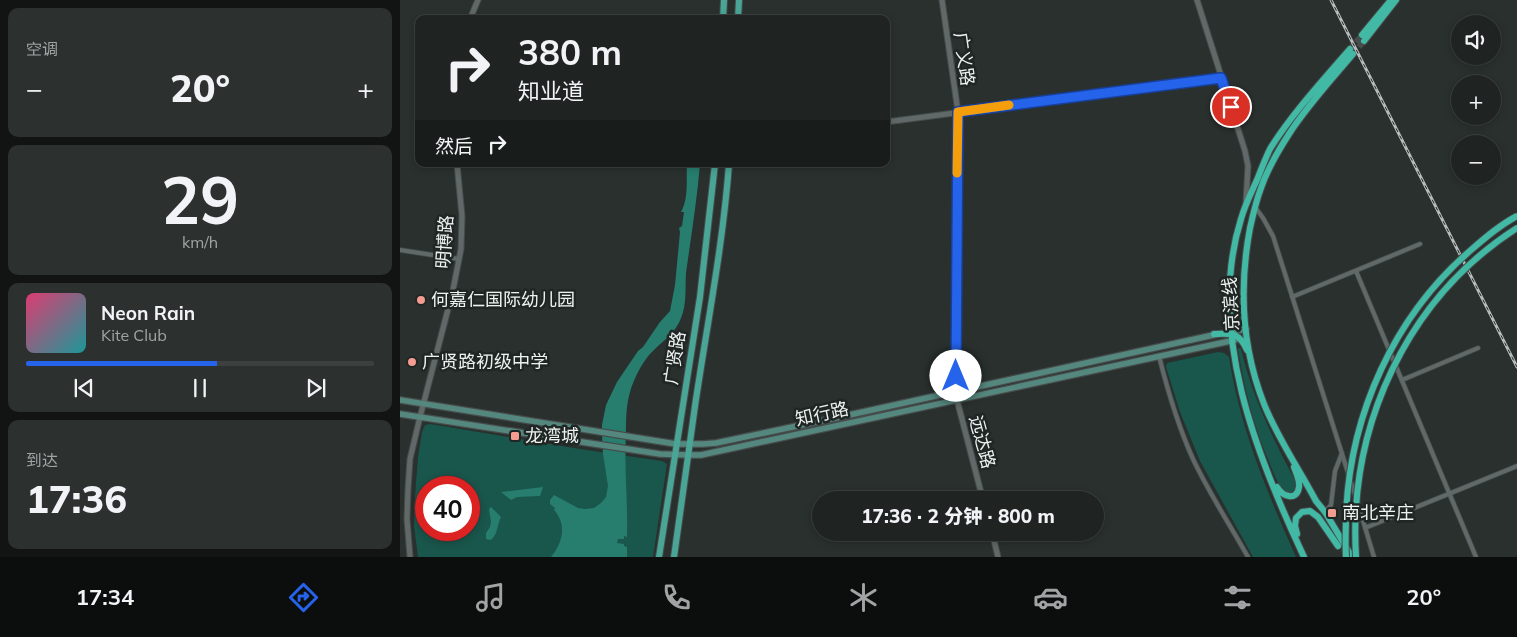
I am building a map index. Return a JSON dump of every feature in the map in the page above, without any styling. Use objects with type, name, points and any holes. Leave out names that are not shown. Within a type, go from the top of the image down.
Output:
[{"type":"highway","points":[[1391,0],[1363,38],[1396,0]]},
{"type":"highway","name":"京滨线","points":[[1289,453],[1264,405],[1246,348],[1244,339],[1246,329],[1243,298],[1244,269],[1255,207],[1265,177],[1289,135],[1352,52],[1288,124],[1270,150],[1246,203],[1238,229],[1232,264],[1230,291],[1232,335],[1247,411],[1262,457],[1306,557]]},
{"type":"highway","points":[[1246,203],[1255,207]]},
{"type":"highway","points":[[1345,557],[1347,493],[1354,448],[1369,399],[1386,359],[1409,318],[1433,286],[1454,264],[1490,234],[1517,216]]},
{"type":"highway","points":[[1356,557],[1356,512],[1362,456],[1374,414],[1391,372],[1420,322],[1446,288],[1482,254],[1517,228]]},
{"type":"highway","points":[[1214,334],[1232,335],[1244,339]]},
{"type":"highway","points":[[1262,457],[1280,492],[1283,495],[1291,496],[1298,491],[1299,483],[1289,453]]},
{"type":"highway","points":[[1289,453],[1352,557]]},
{"type":"highway","points":[[1316,500],[1320,513],[1338,546]]},
{"type":"highway","points":[[1306,557],[1295,526],[1296,518],[1302,512],[1310,511],[1314,513],[1345,557]]},
{"type":"main road","points":[[723,15],[724,0]]},
{"type":"main road","points":[[738,15],[739,0]]},
{"type":"main road","name":"广贤路","points":[[659,557],[701,288],[715,167]]},
{"type":"main road","name":"广贤路","points":[[674,557],[718,267],[729,167]]},
{"type":"main road","name":"知行路","points":[[400,414],[507,429],[629,450],[689,456],[708,454],[1215,344],[1246,329]]},
{"type":"main road","name":"知行路","points":[[400,400],[676,444],[708,444],[1214,334]]},
{"type":"main road","points":[[1215,344],[1228,348],[1235,356]]},
{"type":"street","points":[[472,15],[478,0]]},
{"type":"street","name":"广义路","points":[[942,0],[958,112],[956,391]]},
{"type":"street","points":[[1197,0],[1245,151],[1248,166],[1246,203]]},
{"type":"street","points":[[890,121],[1221,78]]},
{"type":"street","name":"明博路","points":[[410,557],[407,519],[410,459],[454,290],[462,249],[462,216],[456,167]]},
{"type":"street","points":[[1255,207],[1273,236],[1374,557]]},
{"type":"street","points":[[1292,297],[1420,244]]},
{"type":"street","points":[[400,250],[460,259]]},
{"type":"street","points":[[1356,271],[1476,557]]},
{"type":"street","points":[[1402,380],[1478,348]]},
{"type":"street","points":[[1159,356],[1179,426],[1193,460],[1248,557]]},
{"type":"street","name":"远达路","points":[[956,391],[981,491]]},
{"type":"street","points":[[1325,512],[1331,505],[1335,471],[1342,453]]},
{"type":"street","points":[[1365,528],[1517,466]]},
{"type":"street","points":[[994,541],[998,557]]},
{"type":"shaded area","points":[[687,167],[700,167],[686,273],[683,313],[673,332],[650,354],[643,364],[630,392],[626,418],[627,537],[624,536],[624,539],[618,539],[617,543],[624,544],[627,547],[627,557],[551,557],[561,540],[562,534],[561,521],[554,510],[555,508],[550,504],[550,500],[554,495],[578,508],[585,509],[594,508],[606,497],[608,486],[603,454],[602,425],[606,405],[617,382],[638,351],[670,311],[675,285],[679,228],[682,226],[684,212],[681,212],[686,194]]},
{"type":"shaded area","points":[[1240,348],[1264,417],[1296,482],[1296,489],[1291,493],[1287,493],[1277,480],[1259,436],[1243,378],[1238,349]]},
{"type":"shaded area","points":[[1218,352],[1224,353],[1229,357],[1247,434],[1265,484],[1296,557],[1253,557],[1200,461],[1180,412],[1166,367],[1167,363]]},
{"type":"shaded area","points":[[430,424],[662,461],[667,464],[653,557],[418,557],[416,541],[480,541],[480,476],[417,476],[422,432],[425,425]]},
{"type":"shaded area","points":[[543,487],[540,496],[517,497],[511,500],[501,492]]},
{"type":"shaded area","points":[[415,496],[415,534],[414,526]]},
{"type":"shaded area","points":[[491,507],[501,517],[491,540],[486,539],[486,533],[491,522],[489,509]]},
{"type":"tunnel","points":[[1350,49],[1362,35]]},
{"type":"tunnel","points":[[1353,54],[1364,41]]},
{"type":"railway","points":[[1331,0],[1517,367]]},
{"type":"slow traffic","points":[[957,173],[958,112],[1009,105]]},
{"type":"place","name":"何嘉仁国际幼儿园","points":[[421,300]]},
{"type":"place","name":"广贤路初级中学","points":[[412,362]]},
{"type":"place","name":"龙湾城","points":[[515,436]]},
{"type":"place","name":"南北辛庄","points":[[1332,513]]},
{"type":"route","points":[[956,376],[958,112],[1221,78],[1231,107]]}]
